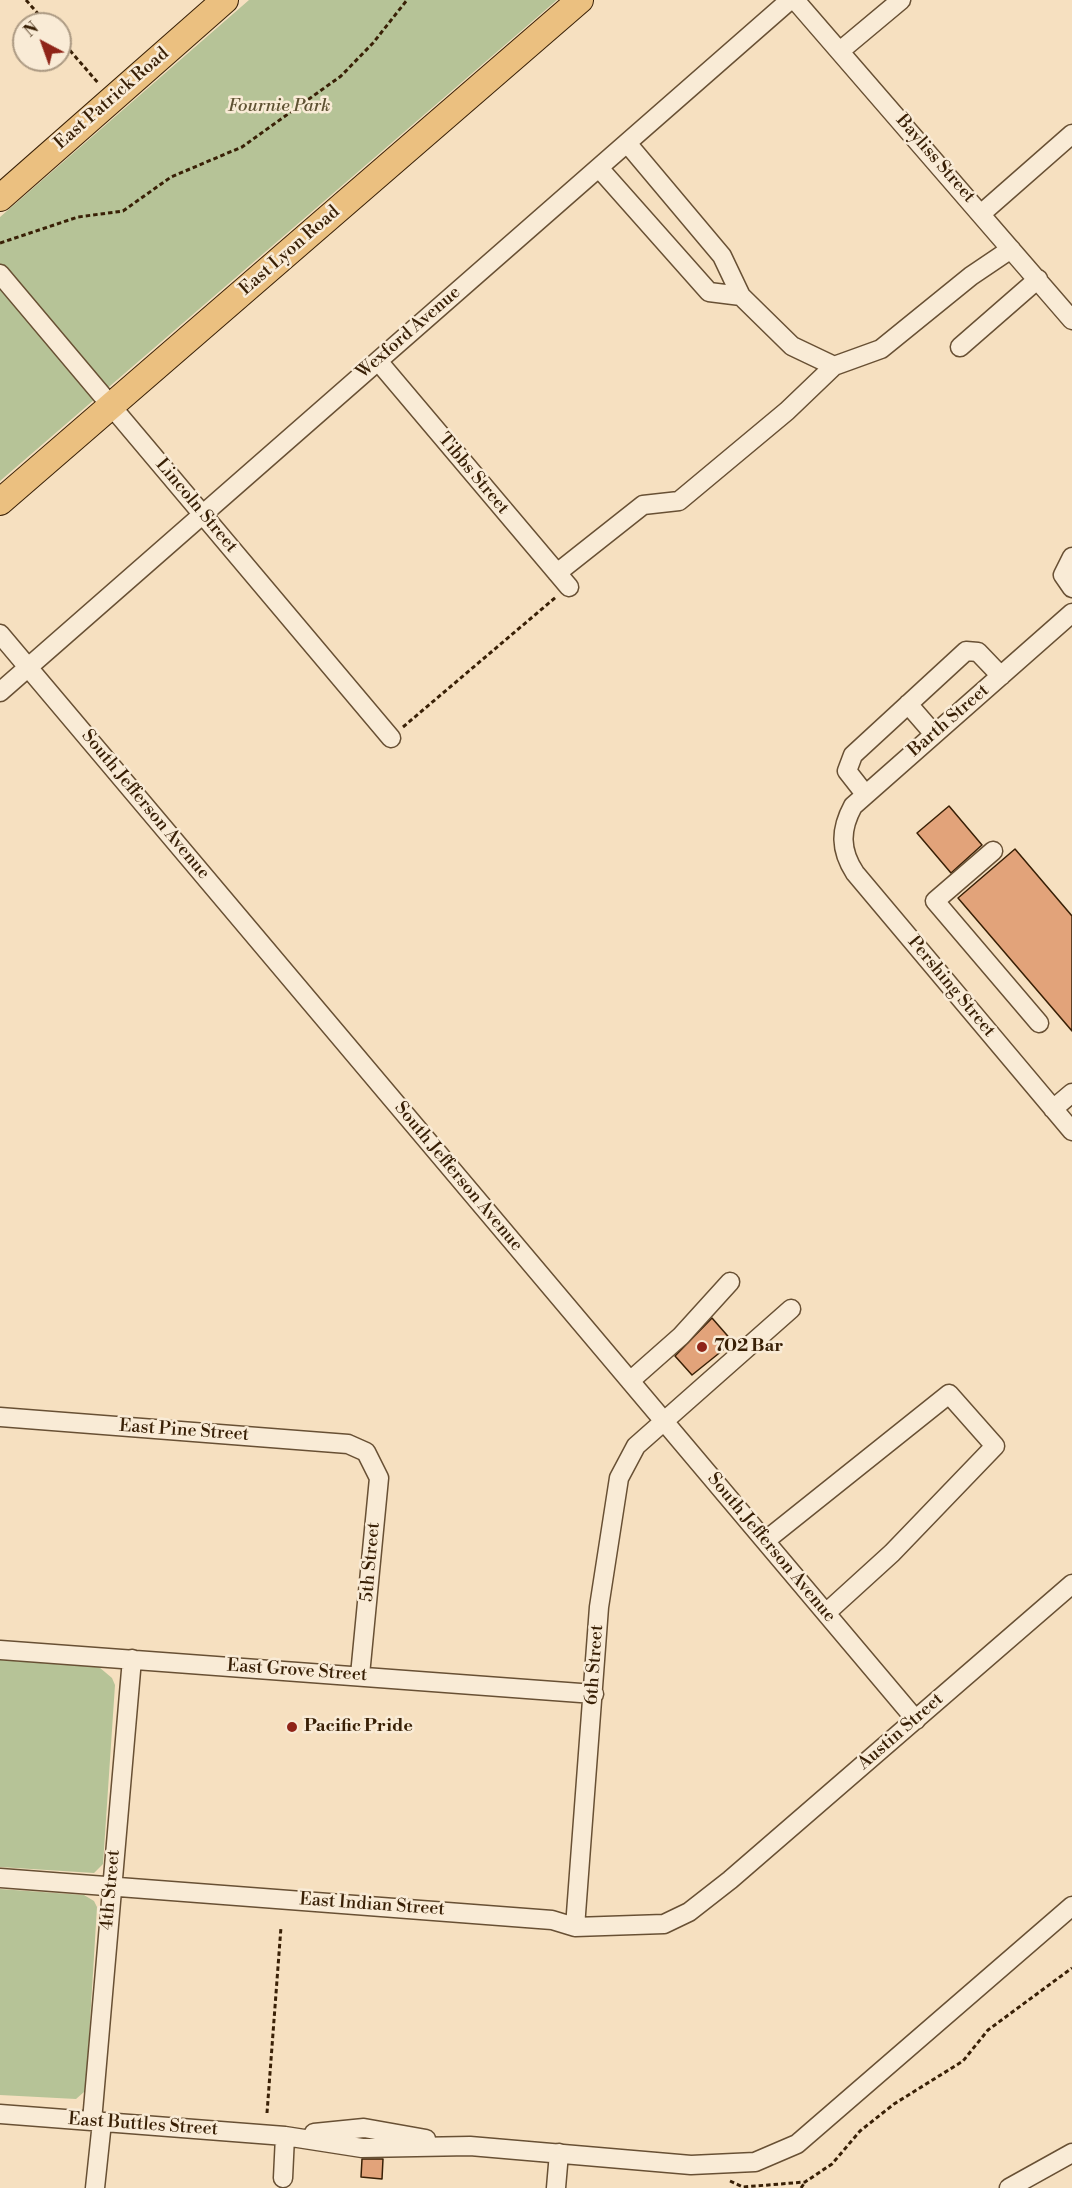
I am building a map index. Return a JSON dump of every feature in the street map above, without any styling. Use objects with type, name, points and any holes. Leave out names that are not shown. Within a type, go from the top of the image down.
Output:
[{"type":"highway","name":"East Patrick Road","points":[[0,198],[225,0]]},
{"type":"highway","name":"East Lyon Road","points":[[0,502],[580,0]]},
{"type":"street","name":"Wexford Avenue","points":[[0,692],[790,0]]},
{"type":"street","name":"Bayliss Street","points":[[795,0],[982,213],[1072,320]]},
{"type":"street","points":[[840,51],[892,3]]},
{"type":"street","points":[[982,213],[1072,134]]},
{"type":"street","points":[[627,143],[722,256],[741,296],[792,346],[834,366]]},
{"type":"street","points":[[598,168],[709,292],[741,296]]},
{"type":"street","points":[[563,580],[643,505],[679,501],[788,411],[834,366],[881,349],[971,276],[1011,249]]},
{"type":"street","name":"Lincoln Street","points":[[0,274],[391,738]]},
{"type":"street","points":[[960,347],[1038,279]]},
{"type":"street","name":"Tibbs Street","points":[[378,361],[563,580]]},
{"type":"street","points":[[1072,557],[1063,575],[1072,588]]},
{"type":"street","name":"Barth Street","points":[[842,837],[846,820],[853,806],[865,794],[1072,614]]},
{"type":"street","name":"South Jefferson Avenue","points":[[0,634],[916,1720]]},
{"type":"street","points":[[865,794],[847,771],[853,755],[966,651],[978,652],[1000,676]]},
{"type":"street","points":[[908,704],[934,734]]},
{"type":"street","name":"Pershing Street","points":[[842,837],[848,862],[855,873],[1053,1109],[1070,1126]]},
{"type":"street","points":[[993,851],[936,901],[1039,1023]]},
{"type":"street","points":[[1053,1109],[1072,1093]]},
{"type":"street","points":[[630,1381],[681,1336],[730,1282]]},
{"type":"street","name":"6th Street","points":[[575,1927],[599,1607],[619,1478],[636,1446],[791,1309]]},
{"type":"street","points":[[765,1541],[949,1394],[995,1446],[892,1553],[826,1613]]},
{"type":"street","name":"East Pine Street","points":[[0,1417],[348,1444],[366,1452]]},
{"type":"street","name":"5th Street","points":[[360,1675],[379,1478],[366,1452]]},
{"type":"street","name":"Austin Street","points":[[730,1880],[1072,1584]]},
{"type":"street","name":"East Grove Street","points":[[0,1650],[594,1694]]},
{"type":"street","name":"4th Street","points":[[95,2188],[111,1885],[132,1659]]},
{"type":"street","name":"East Indian Street","points":[[0,1878],[552,1920],[575,1927],[664,1924],[689,1912],[730,1880]]},
{"type":"street","points":[[285,2136],[364,2128],[470,2146],[691,2165],[755,2162],[797,2144],[1072,1906]]},
{"type":"street","name":"East Buttles Street","points":[[0,2114],[285,2136]]},
{"type":"street","points":[[285,2136],[362,2148],[470,2146]]},
{"type":"street","points":[[283,2178],[285,2136]]},
{"type":"street","points":[[556,2188],[559,2153]]},
{"type":"street","points":[[1009,2188],[1072,2153]]},
{"type":"path","points":[[26,0],[36,12]]},
{"type":"path","points":[[0,243],[78,217],[123,211],[171,177],[242,147],[341,76],[373,43],[407,0]]},
{"type":"path","points":[[72,53],[112,99]]},
{"type":"path","points":[[391,738],[563,580]]},
{"type":"path","points":[[267,2113],[281,1928]]},
{"type":"path","points":[[801,2188],[805,2182],[832,2164],[860,2131],[894,2104],[963,2061],[988,2030],[1072,1968]]},
{"type":"path","points":[[722,2178],[743,2187],[805,2182]]},
{"type":"green space","name":"Fournie Park","points":[[249,0],[557,0],[0,481],[0,217]]},
{"type":"green space","points":[[0,1660],[99,1667],[112,1678],[115,1685],[103,1864],[94,1873],[0,1867]]},
{"type":"green space","points":[[0,1889],[84,1895],[94,1901],[97,1907],[86,2087],[76,2099],[0,2095]]},
{"type":"building","points":[[949,806],[982,845],[951,873],[917,833]]},
{"type":"building","points":[[1015,849],[1072,916],[1072,1031],[958,898]]},
{"type":"building","name":"702 Bar","points":[[712,1318],[733,1342],[692,1375],[675,1356]]},
{"type":"building","points":[[362,2159],[383,2159],[382,2179],[361,2177]]},
{"type":"place","name":"702 Bar","points":[[702,1347]]},
{"type":"place","name":"Pacific Pride","points":[[292,1727]]}]
